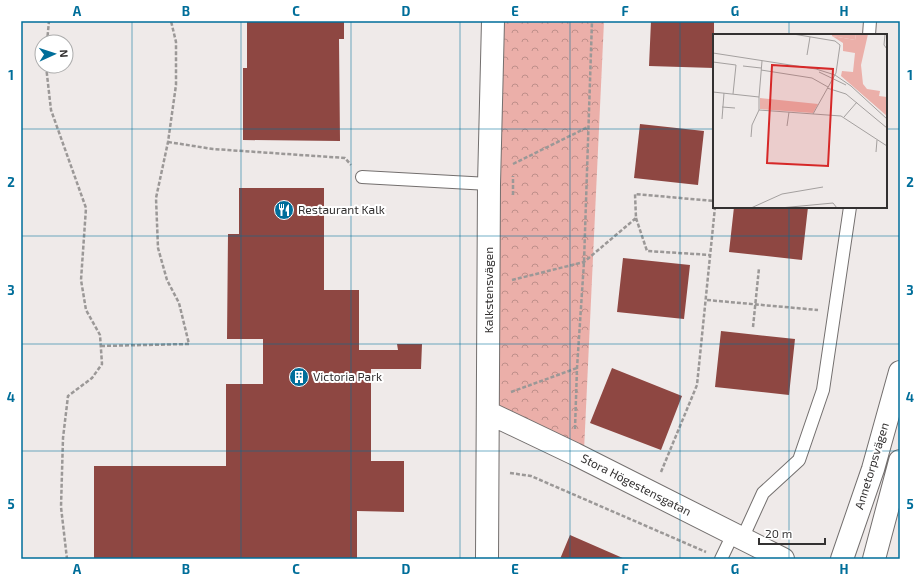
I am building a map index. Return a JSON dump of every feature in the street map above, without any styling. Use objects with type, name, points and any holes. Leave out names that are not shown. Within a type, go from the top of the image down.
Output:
[{"type":"street","name":"Kalkstensvägen","points":[[487,559],[489,413],[489,184],[493,21]]},
{"type":"street","name":"Annetorpsvägen","points":[[842,559],[874,469],[900,372]]},
{"type":"street","name":"Stora Högestensgatan","points":[[489,413],[575,454],[783,559]]},
{"type":"street","name":"Annetorpsvägen","points":[[874,559],[900,461]]},
{"type":"lane","points":[[869,34],[870,21]]},
{"type":"lane","points":[[362,177],[489,184]]},
{"type":"lane","points":[[721,559],[738,536],[764,493],[799,460],[823,390],[850,208]]},
{"type":"path","points":[[48,34],[49,21]]},
{"type":"path","points":[[101,346],[189,344],[179,303],[167,280],[158,248],[156,198],[168,142],[176,85],[176,42],[172,21]]},
{"type":"path","points":[[575,454],[577,368],[584,262],[592,21]]},
{"type":"path","points":[[47,74],[51,110],[86,208],[81,280],[86,310],[100,334],[102,364],[92,378],[68,396],[63,438],[61,507],[67,559]]},
{"type":"path","points":[[514,164],[588,127]]},
{"type":"path","points":[[168,142],[213,149],[345,158],[362,177]]},
{"type":"path","points":[[710,255],[647,251],[636,218],[636,194],[713,201]]},
{"type":"path","points":[[653,493],[697,385],[715,208]]},
{"type":"path","points":[[512,280],[584,262],[636,218]]},
{"type":"path","points":[[753,327],[759,268]]},
{"type":"path","points":[[706,300],[834,312]]},
{"type":"path","points":[[511,392],[577,368]]},
{"type":"path","points":[[488,473],[531,476],[721,559]]},
{"type":"green space","points":[[502,21],[604,21],[584,451],[498,408],[497,185]]},
{"type":"building","points":[[247,21],[344,21],[344,39],[339,39],[340,141],[243,140],[243,68],[247,68]]},
{"type":"building","points":[[651,21],[714,21],[713,68],[649,66]]},
{"type":"building","points":[[640,124],[704,131],[698,185],[634,178]]},
{"type":"building","name":"Victoria Park","points":[[239,188],[324,188],[324,290],[359,290],[359,350],[398,350],[397,344],[422,344],[421,369],[371,369],[371,461],[404,461],[404,512],[357,511],[357,559],[94,559],[94,466],[226,466],[226,384],[263,384],[263,339],[227,339],[228,234],[239,234]]},
{"type":"building","points":[[734,208],[808,208],[802,260],[729,252]]},
{"type":"building","points":[[623,258],[690,265],[684,319],[617,312]]},
{"type":"building","points":[[721,331],[795,339],[789,395],[715,387]]},
{"type":"building","points":[[612,368],[682,396],[661,450],[590,423]]},
{"type":"building","points":[[570,535],[625,559],[560,559]]},
{"type":"place","name":"Restaurant Kalk","points":[[284,210]]},
{"type":"place","name":"Victoria Park","points":[[299,377]]}]
